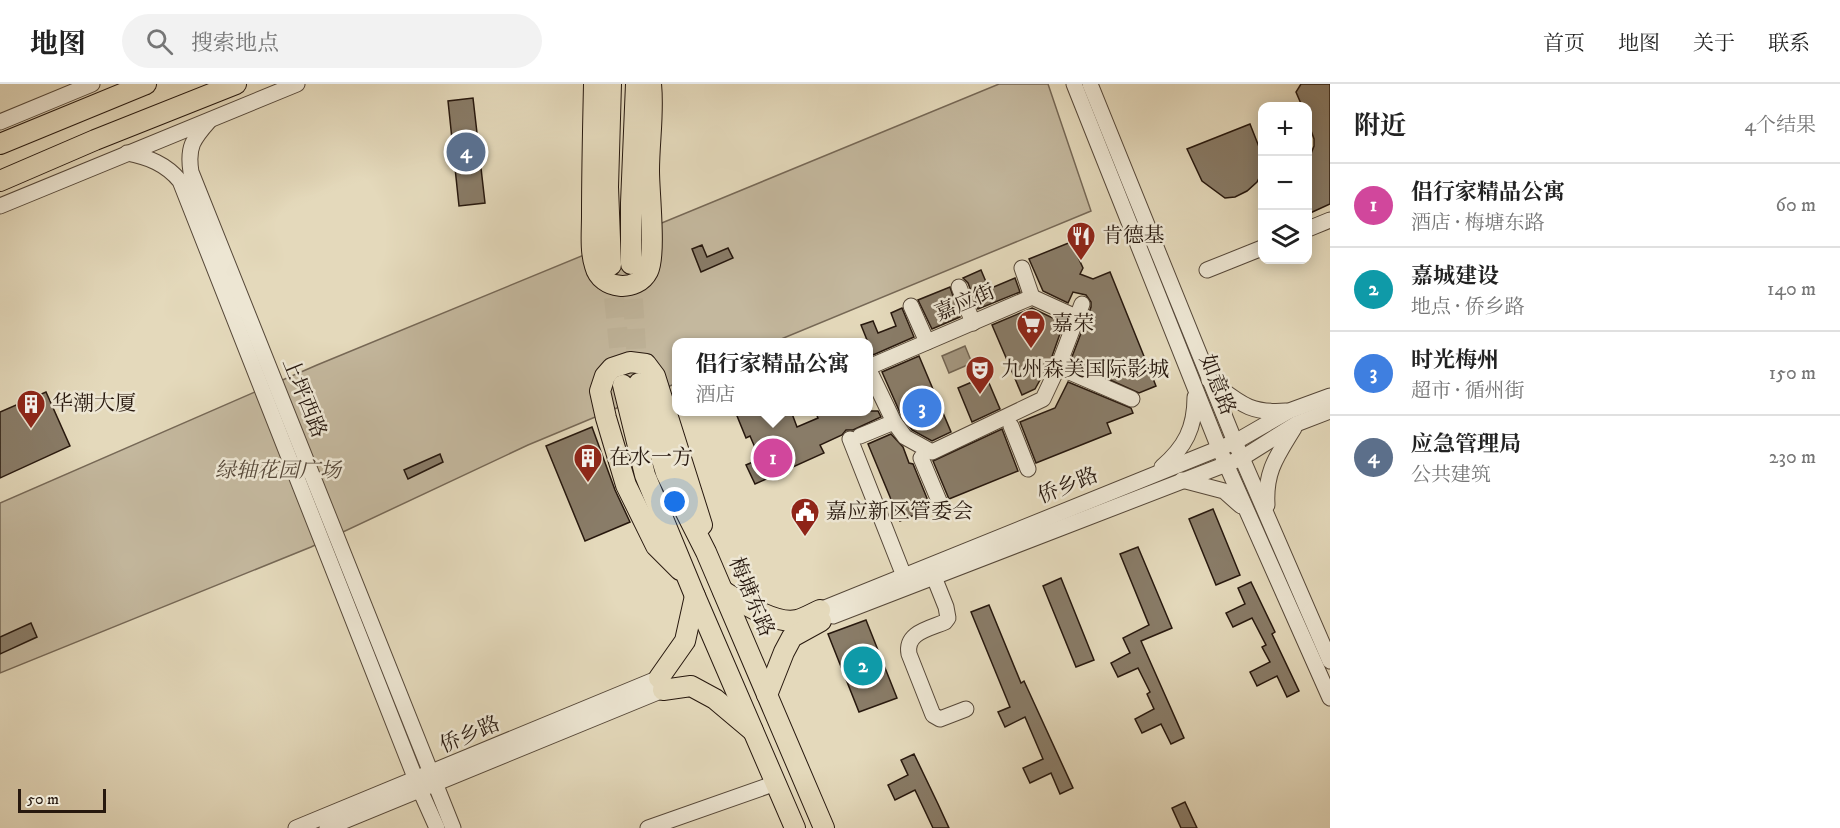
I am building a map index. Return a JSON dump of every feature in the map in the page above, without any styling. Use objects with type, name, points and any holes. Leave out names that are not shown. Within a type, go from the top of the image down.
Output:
[{"type":"main road","points":[[0,144],[146,84]]},
{"type":"main road","points":[[0,182],[95,140],[236,84]]},
{"type":"main road","points":[[594,84],[591,169],[595,267],[602,280],[612,285],[624,286],[639,282],[648,271],[651,252],[649,172],[651,84]]},
{"type":"main road","points":[[611,84],[608,187],[621,264],[631,203],[636,84]]},
{"type":"main road","points":[[686,575],[656,546],[626,485],[600,391],[605,376],[612,368],[630,362],[646,364],[655,376],[701,518],[706,552]]},
{"type":"main road","name":"梅塘东路","points":[[795,828],[645,476],[631,384],[666,473],[706,552],[824,828]]},
{"type":"main road","points":[[723,591],[772,617],[796,620],[820,616]]},
{"type":"main road","points":[[695,596],[685,641],[661,684],[691,686],[715,699],[753,731]]},
{"type":"main road","points":[[767,695],[792,638],[820,616]]},
{"type":"street","points":[[0,122],[92,84]]},
{"type":"street","points":[[0,206],[297,84]]},
{"type":"street","name":"如意路","points":[[1074,84],[1219,448],[1330,699]]},
{"type":"street","name":"如意路","points":[[1090,84],[1209,380],[1330,661]]},
{"type":"street","points":[[127,153],[146,157],[186,177],[194,138],[209,121]]},
{"type":"street","name":"上坪西路","points":[[186,177],[425,782]]},
{"type":"street","points":[[1312,227],[1330,220]]},
{"type":"street","points":[[1208,270],[1258,250]]},
{"type":"street","points":[[926,455],[1043,399],[1058,367],[1079,310],[1032,297],[1022,268]]},
{"type":"street","points":[[959,287],[973,322]]},
{"type":"street","name":"嘉应街","points":[[873,367],[1032,297]]},
{"type":"street","points":[[911,306],[927,342]]},
{"type":"street","points":[[1058,367],[1132,399]]},
{"type":"street","points":[[873,377],[894,422],[905,437],[926,455],[942,508]]},
{"type":"street","points":[[1209,380],[1250,409],[1292,418],[1268,474],[1267,514]]},
{"type":"street","points":[[1155,474],[1177,453],[1192,427],[1196,388]]},
{"type":"street","name":"侨乡路","points":[[820,616],[904,576],[1292,418],[1330,396]]},
{"type":"street","name":"侨乡路","points":[[820,616],[934,577],[1242,458],[1292,418],[1330,411]]},
{"type":"street","points":[[894,422],[855,438],[904,576]]},
{"type":"street","points":[[1011,426],[1028,469]]},
{"type":"street","points":[[1182,480],[1224,491],[1249,516]]},
{"type":"street","points":[[934,577],[948,618],[945,622],[910,638],[907,645],[909,654],[933,715],[940,718],[966,709]]},
{"type":"street","name":"侨乡路","points":[[327,828],[425,782],[661,684]]},
{"type":"street","points":[[425,782],[437,828]]},
{"type":"street","points":[[425,782],[453,828]]},
{"type":"street","name":"侨乡路","points":[[296,828],[425,782]]},
{"type":"street","points":[[648,828],[776,783]]},
{"type":"green space","name":"绿轴花园广场","points":[[999,84],[1048,84],[1091,211],[784,338],[672,338],[672,385],[528,445],[311,547],[0,673],[0,503],[317,365]]},
{"type":"shaded area","points":[[965,346],[972,363],[949,373],[942,356]]},
{"type":"building","points":[[1301,84],[1330,84],[1330,204],[1312,212],[1314,139],[1312,102],[1300,102],[1296,92]]},
{"type":"building","points":[[473,98],[485,203],[459,206],[448,101]]},
{"type":"building","points":[[1250,124],[1258,144],[1258,180],[1247,191],[1235,197],[1225,198],[1202,181],[1187,149]]},
{"type":"building","points":[[1071,242],[1083,268],[1080,274],[1093,279],[1110,272],[1156,386],[1139,393],[1070,362],[1091,302],[1086,295],[1073,292],[1068,303],[1043,291],[1029,259]]},
{"type":"building","points":[[702,245],[707,257],[728,248],[733,258],[701,272],[692,249]]},
{"type":"building","points":[[981,270],[989,289],[1015,278],[1020,292],[978,309],[968,283],[963,278]]},
{"type":"building","points":[[950,287],[960,317],[932,329],[918,300]]},
{"type":"building","points":[[902,308],[914,337],[873,355],[873,338],[866,338],[861,325],[873,321],[878,333],[896,326],[891,313]]},
{"type":"building","points":[[1032,308],[1059,321],[1062,328],[1050,362],[1035,389],[1022,395],[992,325]]},
{"type":"building","points":[[919,356],[951,432],[932,441],[912,430],[902,417],[882,372]]},
{"type":"building","points":[[986,376],[1000,409],[972,422],[958,388]]},
{"type":"building","points":[[1068,382],[1131,408],[1133,413],[1107,423],[1111,433],[1036,463],[1020,422],[1055,408]]},
{"type":"building","name":"华潮大厦","points":[[46,392],[70,446],[0,478],[0,412]]},
{"type":"building","points":[[873,411],[878,411],[881,417],[853,430],[846,430],[842,435],[820,445],[824,453],[755,484],[746,465],[760,459],[750,436],[746,438],[737,416],[793,416],[797,427],[818,418],[817,416],[873,416]]},
{"type":"building","name":"在水一方","points":[[592,427],[615,490],[630,522],[585,541],[546,446]]},
{"type":"building","points":[[1002,429],[1018,471],[949,499],[933,461]]},
{"type":"building","points":[[891,434],[903,447],[909,463],[913,464],[931,508],[900,521],[868,444]]},
{"type":"building","points":[[440,454],[443,462],[408,479],[404,470]]},
{"type":"building","points":[[1213,509],[1240,575],[1216,585],[1189,519]]},
{"type":"building","points":[[1138,547],[1172,628],[1141,641],[1184,738],[1171,744],[1161,724],[1142,733],[1135,719],[1154,709],[1147,694],[1150,692],[1138,668],[1118,677],[1111,663],[1130,653],[1123,638],[1149,625],[1120,554]]},
{"type":"building","points":[[1061,578],[1094,660],[1076,667],[1043,586]]},
{"type":"building","points":[[1251,582],[1275,632],[1272,634],[1299,691],[1287,697],[1277,676],[1257,686],[1250,672],[1270,662],[1262,647],[1266,645],[1252,618],[1233,627],[1226,613],[1245,604],[1238,588]]},
{"type":"building","points":[[989,605],[1021,683],[1024,681],[1073,788],[1060,794],[1051,773],[1030,783],[1023,768],[1043,759],[1025,717],[1005,727],[998,712],[1010,707],[971,612]]},
{"type":"building","points":[[866,620],[897,698],[859,712],[828,634]]},
{"type":"building","points":[[31,623],[37,637],[0,654],[0,637]]},
{"type":"building","points":[[914,754],[949,828],[933,828],[915,790],[895,800],[888,785],[908,775],[901,760]]},
{"type":"building","points":[[1185,802],[1197,828],[1181,828],[1172,808]]},
{"type":"tunnel","points":[[611,268],[623,385]]},
{"type":"tunnel","points":[[631,269],[638,378]]},
{"type":"place","name":"应急管理局","points":[[466,152]]},
{"type":"place","name":"肯德基","points":[[1081,262]]},
{"type":"place","name":"嘉荣","points":[[1031,350]]},
{"type":"place","name":"九州森美国际影城","points":[[980,396]]},
{"type":"place","name":"时光梅州","points":[[922,408]]},
{"type":"place","name":"华潮大厦","points":[[31,430]]},
{"type":"place","name":"侣行家精品公寓","points":[[773,458]]},
{"type":"place","name":"在水一方","points":[[588,484]]},
{"type":"place","name":"嘉应新区管委会","points":[[805,538]]},
{"type":"place","name":"嘉城建设","points":[[863,666]]}]
